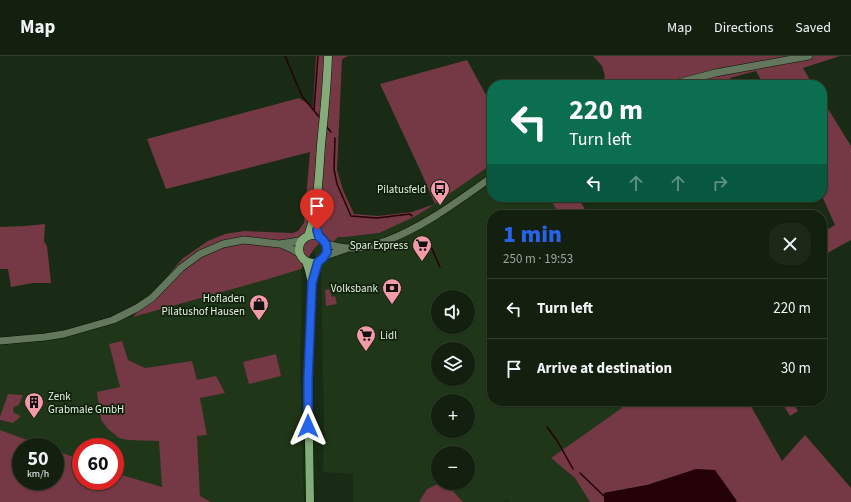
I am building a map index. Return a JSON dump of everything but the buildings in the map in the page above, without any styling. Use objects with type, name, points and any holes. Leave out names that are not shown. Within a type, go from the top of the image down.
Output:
[{"type":"main road","points":[[312,283],[306,261],[300,254],[299,249],[300,244],[311,230],[315,211],[328,56]]},
{"type":"main road","points":[[689,80],[715,73],[809,56]]},
{"type":"main road","points":[[306,261],[314,263],[318,262],[325,256],[350,248],[373,245],[399,236],[438,215],[487,181]]},
{"type":"main road","points":[[315,211],[319,237],[326,244],[327,252],[325,256]]},
{"type":"main road","points":[[279,244],[316,236],[319,237]]},
{"type":"main road","points":[[0,342],[57,335],[113,320],[152,298],[181,268],[200,254],[223,244],[244,240],[279,244],[300,254]]},
{"type":"main road","points":[[326,244],[350,248]]},
{"type":"main road","points":[[310,502],[308,379],[312,283],[318,262]]},
{"type":"shaded area","points":[[316,56],[348,56],[342,59],[337,170],[343,190],[354,214],[378,216],[412,212],[435,204],[414,217],[379,233],[338,237],[333,242],[325,237],[314,249],[301,269],[133,317],[182,259],[208,241],[225,234],[244,231],[293,233],[298,231],[304,223],[310,152],[166,189],[147,139],[299,98],[313,107]]},
{"type":"shaded area","points":[[593,56],[840,56],[803,68],[810,80],[761,80],[756,71],[730,78],[731,80],[604,80],[605,76],[602,66]]},
{"type":"shaded area","points":[[467,60],[487,97],[487,168],[435,204],[380,84]]},
{"type":"shaded area","points":[[827,107],[851,146],[851,240],[827,253],[827,230],[835,225],[825,202],[827,202]]},
{"type":"shaded area","name":"Pilatusfeld","points":[[487,168],[487,202],[552,202],[557,210],[487,210],[487,406],[622,406],[623,408],[552,458],[575,478],[590,502],[509,502],[507,500],[503,502],[464,502],[452,490],[475,490],[475,446],[431,446],[431,487],[427,489],[419,502],[353,502],[353,474],[323,472],[324,428],[321,274],[314,249],[325,237],[345,237],[379,233],[435,204]]},
{"type":"shaded area","points":[[552,202],[581,202],[585,210],[557,210]]},
{"type":"shaded area","points":[[45,224],[44,241],[47,246],[51,283],[33,283],[11,287],[8,269],[0,269],[0,227]]},
{"type":"shaded area","points":[[301,269],[300,374],[304,502],[211,502],[200,496],[197,436],[207,435],[200,397],[225,393],[197,380],[192,361],[145,368],[128,360],[109,344],[120,387],[128,440],[160,440],[162,488],[124,476],[124,438],[72,438],[72,457],[64,453],[64,438],[22,438],[0,430],[0,340],[45,336],[113,320],[133,317]]},
{"type":"shaded area","points":[[329,289],[332,297],[335,296],[337,304],[326,306],[325,290]]},
{"type":"shaded area","points":[[122,341],[128,360],[145,368],[192,361],[197,380],[216,376],[225,393],[200,398],[207,435],[197,436],[200,496],[211,502],[0,502],[0,430],[22,438],[12,438],[12,490],[64,490],[64,453],[72,457],[72,490],[124,490],[124,476],[162,487],[159,441],[128,440],[119,438],[108,429],[101,420],[97,392],[120,387],[109,344]]},
{"type":"shaded area","points":[[276,354],[281,376],[249,384],[243,362]]},
{"type":"shaded area","points":[[8,394],[23,395],[19,405],[14,407],[13,410],[14,413],[20,417],[13,423],[0,420]]},
{"type":"shaded area","points":[[621,406],[751,406],[782,461],[805,435],[851,488],[851,502],[735,502],[737,501],[647,485],[604,493],[604,502],[590,502],[575,478],[551,458],[622,408]]},
{"type":"shaded area","points":[[784,406],[794,406],[798,411],[790,416]]},
{"type":"shaded area","points":[[696,469],[715,470],[737,501],[604,502],[604,493],[647,485]]},
{"type":"shaded area","points":[[431,487],[431,490],[452,490],[464,502],[419,502],[427,489]]},
{"type":"waterway","points":[[285,56],[302,96],[320,118]]},
{"type":"waterway","points":[[314,110],[318,56]]},
{"type":"waterway","points":[[326,126],[331,132]]},
{"type":"waterway","points":[[335,138],[334,169],[337,184],[351,216],[377,218],[410,214],[412,216]]},
{"type":"waterway","points":[[428,240],[440,267]]},
{"type":"waterway","points":[[547,427],[558,442],[573,469]]},
{"type":"waterway","points":[[580,473],[604,496]]},
{"type":"place","name":"Pilatusfeld","points":[[440,206]]},
{"type":"place","name":"Spar Express","points":[[422,262]]},
{"type":"place","name":"Volksbank","points":[[392,305]]},
{"type":"place","name":"Hofladen Pilatushof Hausen","points":[[259,321]]},
{"type":"place","name":"Lidl","points":[[366,352]]},
{"type":"place","name":"Zenk Grabmale GmbH","points":[[34,419]]},
{"type":"route","points":[[308,426],[308,379],[312,283],[318,262],[327,252],[326,244],[319,237],[317,230]]}]
